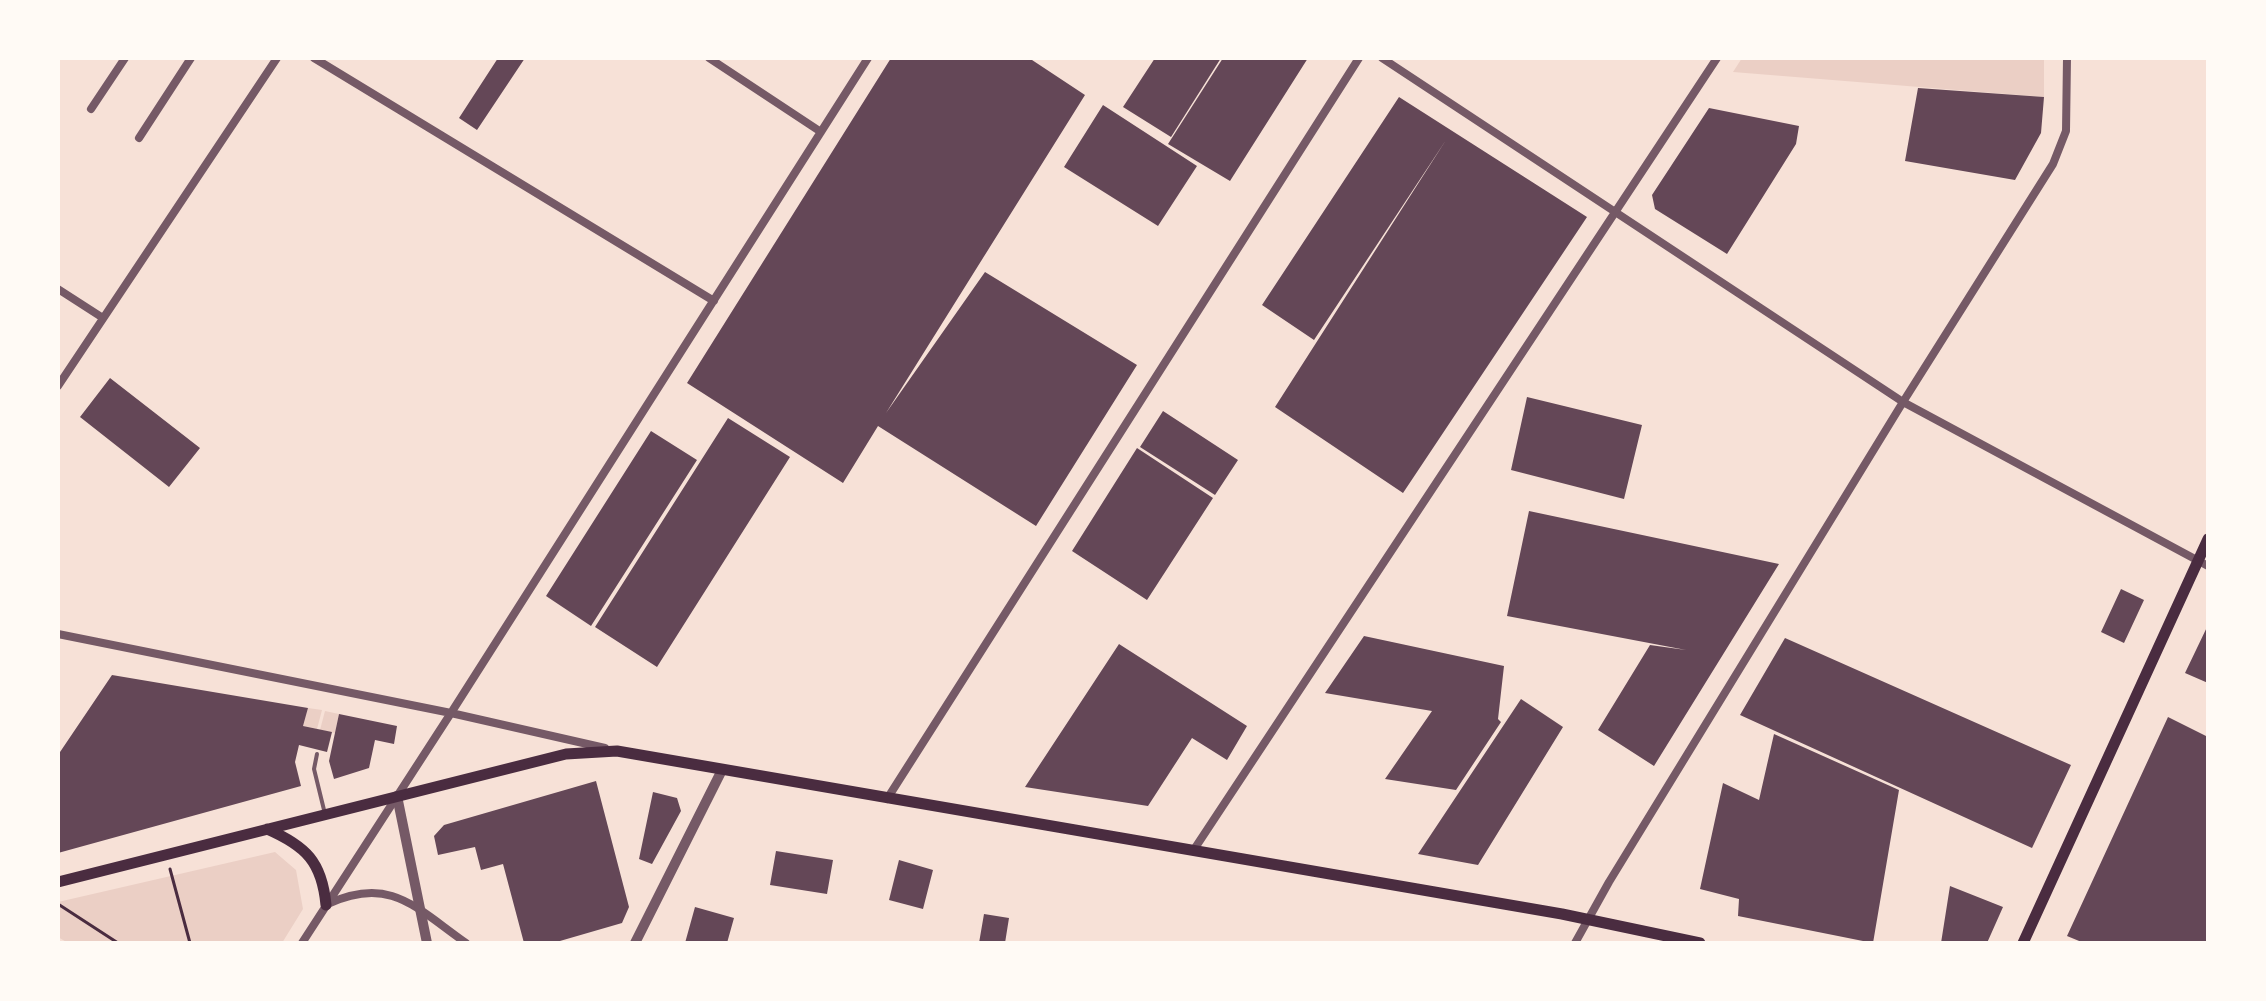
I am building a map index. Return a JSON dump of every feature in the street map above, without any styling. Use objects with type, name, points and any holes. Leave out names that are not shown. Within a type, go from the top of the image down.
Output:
[{"type":"main road","points":[[2023,943],[2203,564],[2208,539]]},
{"type":"main road","points":[[58,882],[566,754],[617,751],[1587,919],[1700,943]]},
{"type":"main road","points":[[267,829],[287,837],[304,849],[316,865],[324,884],[326,905]]},
{"type":"street","points":[[91,109],[125,58]]},
{"type":"street","points":[[139,138],[191,58]]},
{"type":"street","points":[[58,386],[277,58]]},
{"type":"street","points":[[314,58],[714,301]]},
{"type":"street","points":[[709,58],[821,132]]},
{"type":"street","points":[[302,943],[868,58]]},
{"type":"street","points":[[887,799],[1359,58]]},
{"type":"street","points":[[1382,58],[1903,402],[2203,564]]},
{"type":"street","points":[[1193,851],[1717,58]]},
{"type":"street","points":[[1575,943],[2062,146],[2068,120],[2067,58]]},
{"type":"street","points":[[58,289],[103,318]]},
{"type":"street","points":[[58,634],[451,713],[617,751]]},
{"type":"street","points":[[635,943],[722,770]]},
{"type":"street","points":[[397,796],[427,943]]},
{"type":"street","points":[[326,905],[350,894],[376,891],[401,898],[466,943]]},
{"type":"lane","points":[[317,754],[314,769],[325,814]]},
{"type":"path","points":[[166,854],[190,943]]},
{"type":"path","points":[[58,904],[118,943]]},
{"type":"shaded area","points":[[1742,58],[2044,58],[2044,97],[1733,72]]},
{"type":"shaded area","points":[[308,708],[322,710],[317,729],[303,726]]},
{"type":"shaded area","points":[[325,711],[339,714],[335,733],[320,730]]},
{"type":"shaded area","points":[[275,852],[296,870],[303,909],[282,943],[68,943],[58,937],[58,902]]},
{"type":"building","points":[[498,58],[525,58],[477,130],[459,118]]},
{"type":"building","points":[[891,58],[1029,58],[1085,95],[886,413],[985,272],[1137,365],[1036,526],[878,426],[843,483],[687,383]]},
{"type":"building","points":[[1155,58],[1221,58],[1171,137],[1123,107]]},
{"type":"building","points":[[1223,58],[1308,58],[1230,181],[1168,144]]},
{"type":"building","points":[[1918,88],[2044,97],[2041,133],[2015,180],[1905,161]]},
{"type":"building","points":[[1399,97],[1587,217],[1403,493],[1275,407],[1446,140],[1314,340],[1262,305]]},
{"type":"building","points":[[1103,105],[1197,166],[1158,226],[1064,167]]},
{"type":"building","points":[[1709,108],[1799,126],[1796,144],[1727,254],[1655,209],[1652,195]]},
{"type":"building","points":[[110,378],[200,448],[169,487],[80,417]]},
{"type":"building","points":[[1527,397],[1642,425],[1624,499],[1511,470]]},
{"type":"building","points":[[1163,411],[1238,460],[1215,495],[1140,447]]},
{"type":"building","points":[[728,418],[790,457],[657,667],[595,627]]},
{"type":"building","points":[[651,431],[697,460],[591,626],[546,596]]},
{"type":"building","points":[[1137,448],[1213,498],[1147,600],[1072,551]]},
{"type":"building","points":[[1529,511],[1779,564],[1654,766],[1598,730],[1650,645],[1686,650],[1507,616]]},
{"type":"building","points":[[2121,589],[2144,600],[2124,643],[2101,632]]},
{"type":"building","points":[[2208,625],[2208,683],[2185,673]]},
{"type":"building","points":[[1364,636],[1504,666],[1498,719],[1501,722],[1456,790],[1385,779],[1432,711],[1325,693]]},
{"type":"building","points":[[1785,638],[2071,765],[2032,848],[1740,715]]},
{"type":"building","points":[[1119,644],[1247,726],[1227,760],[1192,738],[1148,806],[1025,787]]},
{"type":"building","points":[[112,675],[308,708],[303,726],[332,732],[327,752],[299,745],[295,762],[301,786],[58,853],[58,755]]},
{"type":"building","points":[[1521,699],[1563,727],[1478,865],[1418,854]]},
{"type":"building","points":[[339,714],[397,726],[394,744],[375,740],[369,768],[334,779],[329,761]]},
{"type":"building","points":[[2168,717],[2208,737],[2208,943],[2084,943],[2067,936]]},
{"type":"building","points":[[1774,734],[1899,790],[1873,943],[1738,916],[1739,899],[1700,889],[1723,783],[1759,800]]},
{"type":"building","points":[[596,781],[629,907],[622,923],[553,943],[524,943],[503,864],[481,870],[475,847],[438,855],[434,836],[444,825]]},
{"type":"building","points":[[653,792],[677,798],[681,811],[652,864],[639,859]]},
{"type":"building","points":[[776,851],[833,860],[827,894],[770,885]]},
{"type":"building","points":[[899,860],[933,870],[923,909],[889,900]]},
{"type":"building","points":[[1950,886],[2003,907],[1987,943],[1941,943]]},
{"type":"building","points":[[695,907],[734,918],[727,943],[685,943]]},
{"type":"building","points":[[984,914],[1009,918],[1005,943],[979,943]]}]
